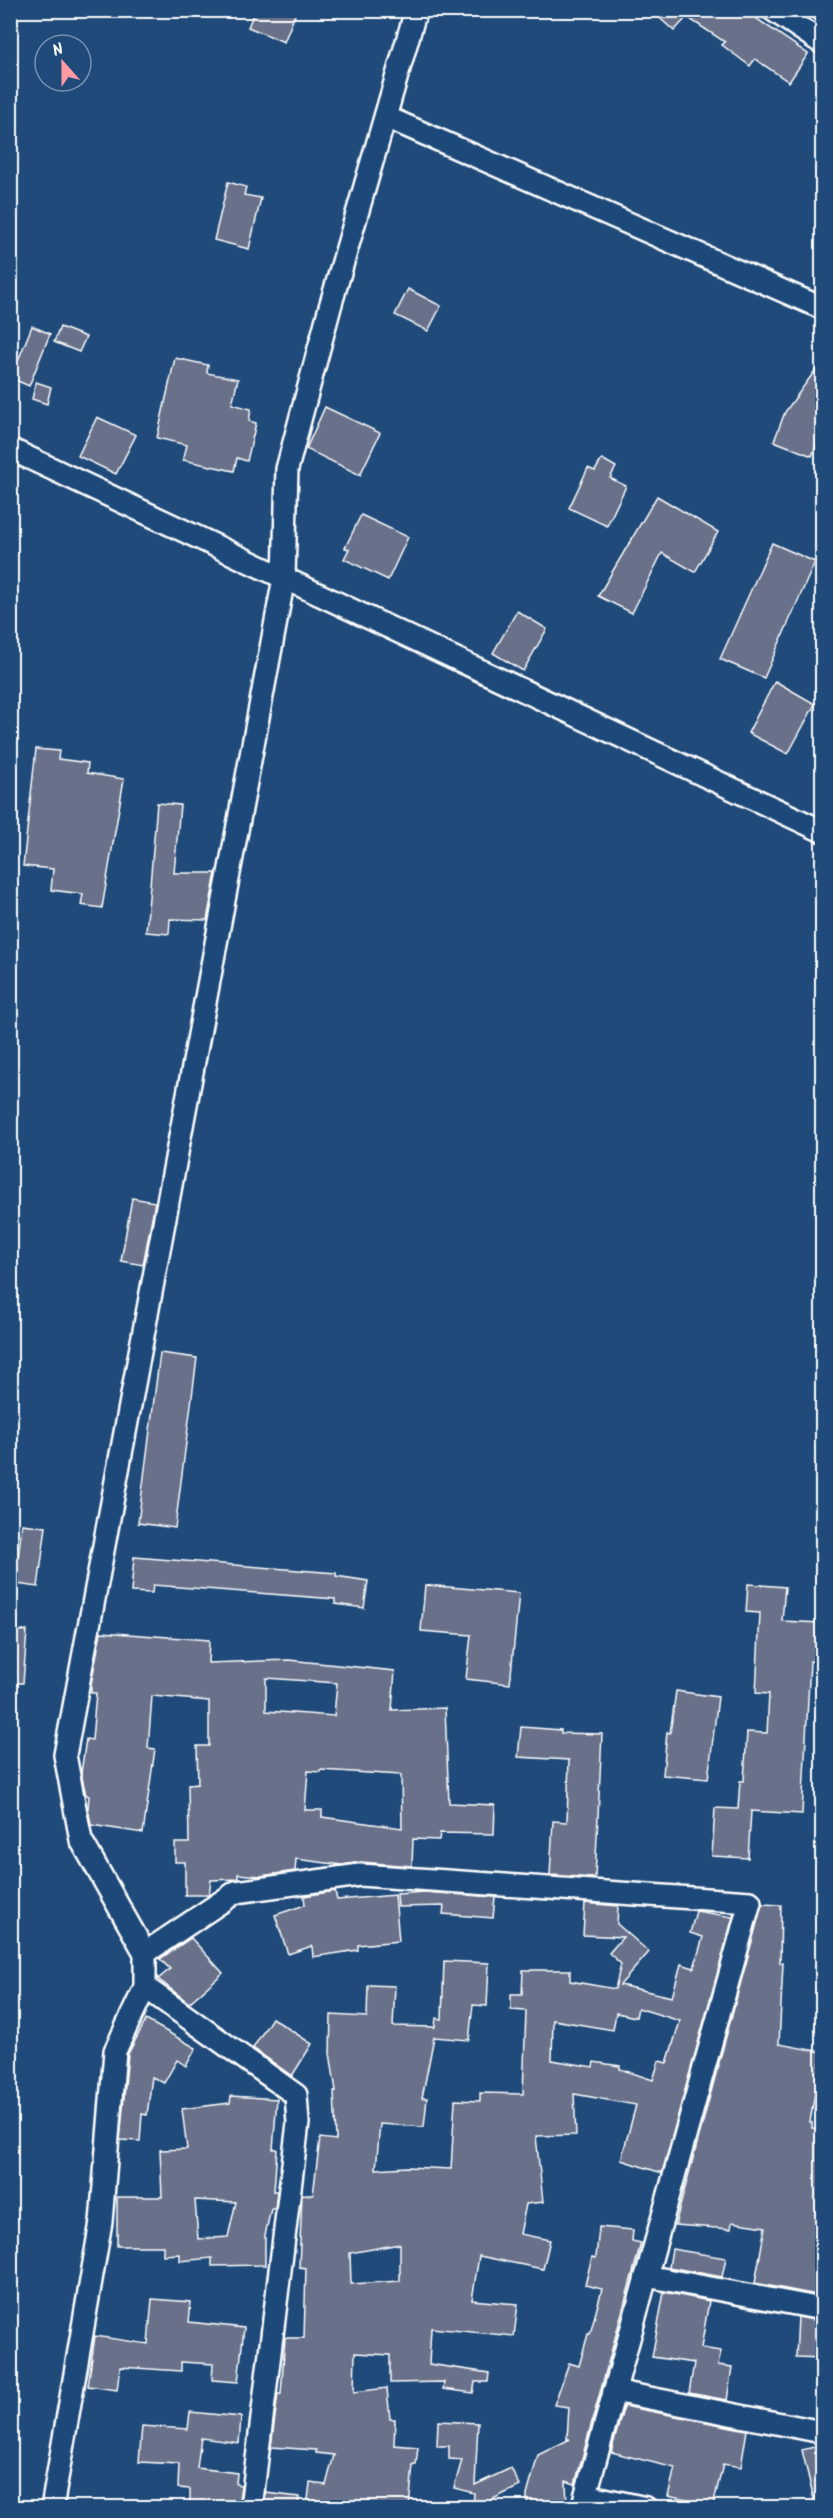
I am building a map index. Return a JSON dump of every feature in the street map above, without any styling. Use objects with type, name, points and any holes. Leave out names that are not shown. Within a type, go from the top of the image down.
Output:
[{"type":"street","points":[[52,2508],[101,2223],[115,2051],[145,1987],[145,1953],[81,1840],[65,1755],[284,578],[287,469],[330,307],[416,10]]},
{"type":"street","points":[[773,10],[822,43]]},
{"type":"street","points":[[386,117],[822,308]]},
{"type":"street","points":[[10,449],[822,831]]},
{"type":"street","points":[[145,1953],[236,1892],[360,1875],[750,1902],[584,2501],[646,2508]]},
{"type":"street","points":[[145,1987],[296,2095],[298,2123],[251,2508]]},
{"type":"street","points":[[646,2276],[822,2309]]},
{"type":"street","points":[[614,2391],[822,2432]]},
{"type":"building","points":[[255,10],[297,10],[284,42],[248,27]]},
{"type":"building","points":[[651,10],[736,10],[744,16],[747,12],[808,54],[789,82],[755,59],[750,66],[722,45],[725,42],[687,17],[674,31]]},
{"type":"building","points":[[228,182],[246,187],[244,195],[261,198],[249,249],[214,240]]},
{"type":"building","points":[[408,289],[441,306],[428,331],[395,315]]},
{"type":"building","points":[[32,326],[50,334],[29,386],[11,378]]},
{"type":"building","points":[[60,327],[86,337],[79,352],[54,342]]},
{"type":"building","points":[[175,358],[208,365],[207,373],[238,379],[232,404],[251,409],[249,421],[256,423],[247,461],[237,458],[234,471],[183,460],[187,445],[157,438]]},
{"type":"building","points":[[822,361],[822,430],[812,456],[774,441],[785,412]]},
{"type":"building","points":[[36,382],[51,387],[47,404],[32,399]]},
{"type":"building","points":[[325,407],[380,433],[360,475],[306,449]]},
{"type":"building","points":[[97,417],[136,435],[116,474],[78,456]]},
{"type":"building","points":[[602,459],[616,467],[610,478],[626,486],[607,526],[569,508],[588,468],[595,471]]},
{"type":"building","points":[[657,496],[718,532],[695,572],[662,553],[632,613],[598,596]]},
{"type":"building","points":[[361,515],[408,537],[388,580],[344,559],[349,549],[345,548]]},
{"type":"building","points":[[772,543],[815,562],[764,678],[720,659]]},
{"type":"building","points":[[517,611],[547,629],[523,671],[493,653]]},
{"type":"building","points":[[775,681],[815,704],[788,754],[748,733]]},
{"type":"building","points":[[36,749],[59,751],[58,759],[88,763],[87,773],[124,779],[102,908],[81,905],[83,894],[51,890],[53,869],[23,866]]},
{"type":"building","points":[[157,803],[180,805],[174,873],[216,873],[207,920],[170,919],[169,934],[146,932]]},
{"type":"building","points":[[132,1198],[155,1202],[143,1265],[121,1261]]},
{"type":"building","points":[[160,1353],[197,1358],[175,1528],[138,1523]]},
{"type":"building","points":[[22,1524],[46,1527],[38,1587],[10,1583],[10,1557],[18,1558]]},
{"type":"building","points":[[134,1557],[336,1573],[336,1576],[368,1581],[364,1608],[335,1604],[335,1599],[153,1585],[152,1593],[131,1592]]},
{"type":"building","points":[[748,1584],[785,1587],[782,1621],[820,1623],[818,1662],[810,1661],[802,1814],[751,1811],[748,1858],[712,1856],[715,1808],[738,1809],[740,1781],[744,1781],[747,1732],[767,1733],[769,1694],[756,1693],[760,1613],[746,1612]]},
{"type":"building","points":[[425,1585],[519,1593],[510,1684],[466,1679],[471,1635],[421,1631]]},
{"type":"building","points":[[10,1630],[27,1631],[23,1683],[10,1683]]},
{"type":"building","points":[[101,1632],[209,1640],[208,1663],[289,1660],[395,1671],[392,1710],[445,1708],[449,1803],[495,1805],[494,1834],[440,1833],[439,1840],[413,1839],[412,1866],[361,1862],[342,1865],[296,1859],[295,1871],[261,1876],[238,1874],[238,1879],[211,1880],[209,1895],[185,1895],[185,1862],[175,1862],[175,1843],[189,1843],[188,1785],[198,1784],[197,1746],[209,1746],[209,1701],[152,1696],[148,1748],[155,1749],[143,1833],[91,1825],[88,1808],[89,1796],[86,1795],[81,1773],[86,1739],[92,1740],[96,1693],[91,1693]],"holes":[[[266,1678],[337,1683],[334,1716],[266,1711]],[[320,1770],[401,1775],[402,1828],[322,1817],[322,1810],[305,1810],[308,1771],[320,1772]]]},
{"type":"building","points":[[676,1691],[718,1697],[708,1779],[663,1775],[667,1732],[670,1733]]},
{"type":"building","points":[[521,1727],[561,1730],[561,1733],[602,1734],[595,1878],[550,1875],[553,1821],[567,1822],[569,1760],[518,1757]]},
{"type":"building","points":[[335,1891],[337,1900],[395,1895],[399,1941],[358,1945],[358,1950],[313,1957],[312,1946],[288,1954],[275,1915],[305,1905],[304,1896]]},
{"type":"building","points":[[423,1892],[495,1897],[493,1918],[443,1914],[444,1906],[398,1907],[397,1894]]},
{"type":"building","points":[[585,1903],[618,1906],[617,1924],[649,1952],[620,1985],[672,1997],[681,1964],[694,1968],[703,1937],[690,1933],[696,1911],[733,1917],[662,2173],[621,2160],[636,2105],[574,2094],[576,2135],[536,2136],[543,2202],[526,2204],[520,2234],[550,2240],[543,2269],[479,2256],[472,2300],[518,2304],[514,2336],[431,2328],[429,2364],[489,2373],[488,2382],[475,2382],[473,2393],[443,2389],[444,2382],[390,2383],[390,2355],[355,2353],[354,2392],[387,2388],[390,2419],[395,2419],[394,2445],[418,2447],[416,2465],[413,2465],[409,2508],[307,2508],[310,2483],[326,2485],[334,2455],[316,2453],[316,2450],[271,2447],[278,2394],[281,2394],[285,2338],[304,2338],[306,2268],[299,2267],[302,2194],[313,2195],[320,2138],[336,2140],[334,2091],[336,2091],[330,2053],[331,2015],[367,2017],[368,1985],[395,1986],[393,2026],[435,2027],[436,2018],[442,2019],[444,1961],[489,1963],[487,2006],[473,2005],[469,2040],[434,2037],[422,2098],[427,2098],[424,2127],[380,2124],[376,2169],[407,2167],[451,2169],[455,2100],[480,2101],[480,2093],[523,2094],[526,2011],[511,2010],[511,1994],[522,1994],[523,1970],[570,1970],[570,1981],[615,1989],[621,1964],[609,1953],[623,1937],[583,1935]],"holes":[[[638,2008],[680,2021],[667,2063],[659,2061],[653,2080],[620,2069],[620,2066],[594,2062],[593,2067],[552,2060],[553,2020],[613,2030],[616,2013],[636,2017]],[[400,2244],[400,2281],[351,2284],[350,2253]]]},
{"type":"building","points":[[762,1904],[781,1905],[780,1963],[783,1963],[779,2044],[822,2052],[810,2122],[812,2122],[812,2128],[822,2129],[822,2233],[819,2256],[822,2256],[822,2296],[755,2283],[765,2227],[732,2222],[731,2229],[675,2225]]},
{"type":"building","points":[[191,1938],[223,1973],[189,2003],[158,1979],[170,1969],[160,1959]]},
{"type":"building","points":[[272,2018],[312,2044],[292,2076],[253,2048]]},
{"type":"building","points":[[146,2020],[196,2048],[186,2066],[177,2060],[164,2083],[152,2077],[147,2115],[142,2114],[140,2141],[120,2140],[128,2054]]},
{"type":"building","points":[[231,2096],[277,2099],[273,2149],[277,2149],[274,2191],[277,2191],[275,2209],[271,2209],[265,2235],[265,2265],[212,2266],[212,2258],[180,2261],[180,2254],[163,2255],[163,2246],[117,2246],[117,2197],[162,2197],[160,2150],[187,2149],[182,2109],[230,2103]],"holes":[[[195,2200],[236,2202],[228,2237],[198,2239]]]},
{"type":"building","points":[[599,2227],[633,2230],[632,2241],[641,2243],[575,2484],[566,2481],[567,2508],[527,2508],[527,2495],[538,2455],[570,2439],[567,2439],[569,2407],[554,2405],[569,2363],[579,2366],[602,2289],[585,2285],[592,2257],[596,2258]]},
{"type":"building","points":[[672,2249],[726,2258],[722,2277],[669,2267]]},
{"type":"building","points":[[664,2292],[709,2301],[701,2348],[721,2351],[718,2365],[732,2367],[727,2400],[689,2393],[694,2363],[652,2357]]},
{"type":"building","points":[[152,2299],[191,2302],[189,2322],[244,2328],[238,2382],[212,2380],[213,2364],[181,2362],[181,2371],[120,2367],[117,2390],[88,2386],[95,2336],[148,2344]]},
{"type":"building","points":[[798,2317],[822,2321],[822,2358],[796,2357]]},
{"type":"building","points":[[624,2406],[747,2430],[741,2467],[723,2464],[713,2506],[668,2496],[675,2468],[611,2452]]},
{"type":"building","points":[[190,2412],[241,2417],[239,2443],[201,2438],[197,2468],[237,2473],[236,2484],[241,2485],[238,2508],[190,2508],[190,2489],[178,2488],[179,2464],[139,2462],[142,2426],[188,2429]]},
{"type":"building","points":[[438,2421],[478,2423],[475,2485],[511,2468],[520,2486],[491,2500],[491,2508],[473,2508],[474,2493],[454,2488],[462,2460],[449,2459],[449,2446],[437,2446]]},
{"type":"building","points":[[822,2445],[822,2507],[816,2508],[802,2450]]},
{"type":"building","points":[[266,2493],[299,2497],[298,2508],[264,2508]]}]
